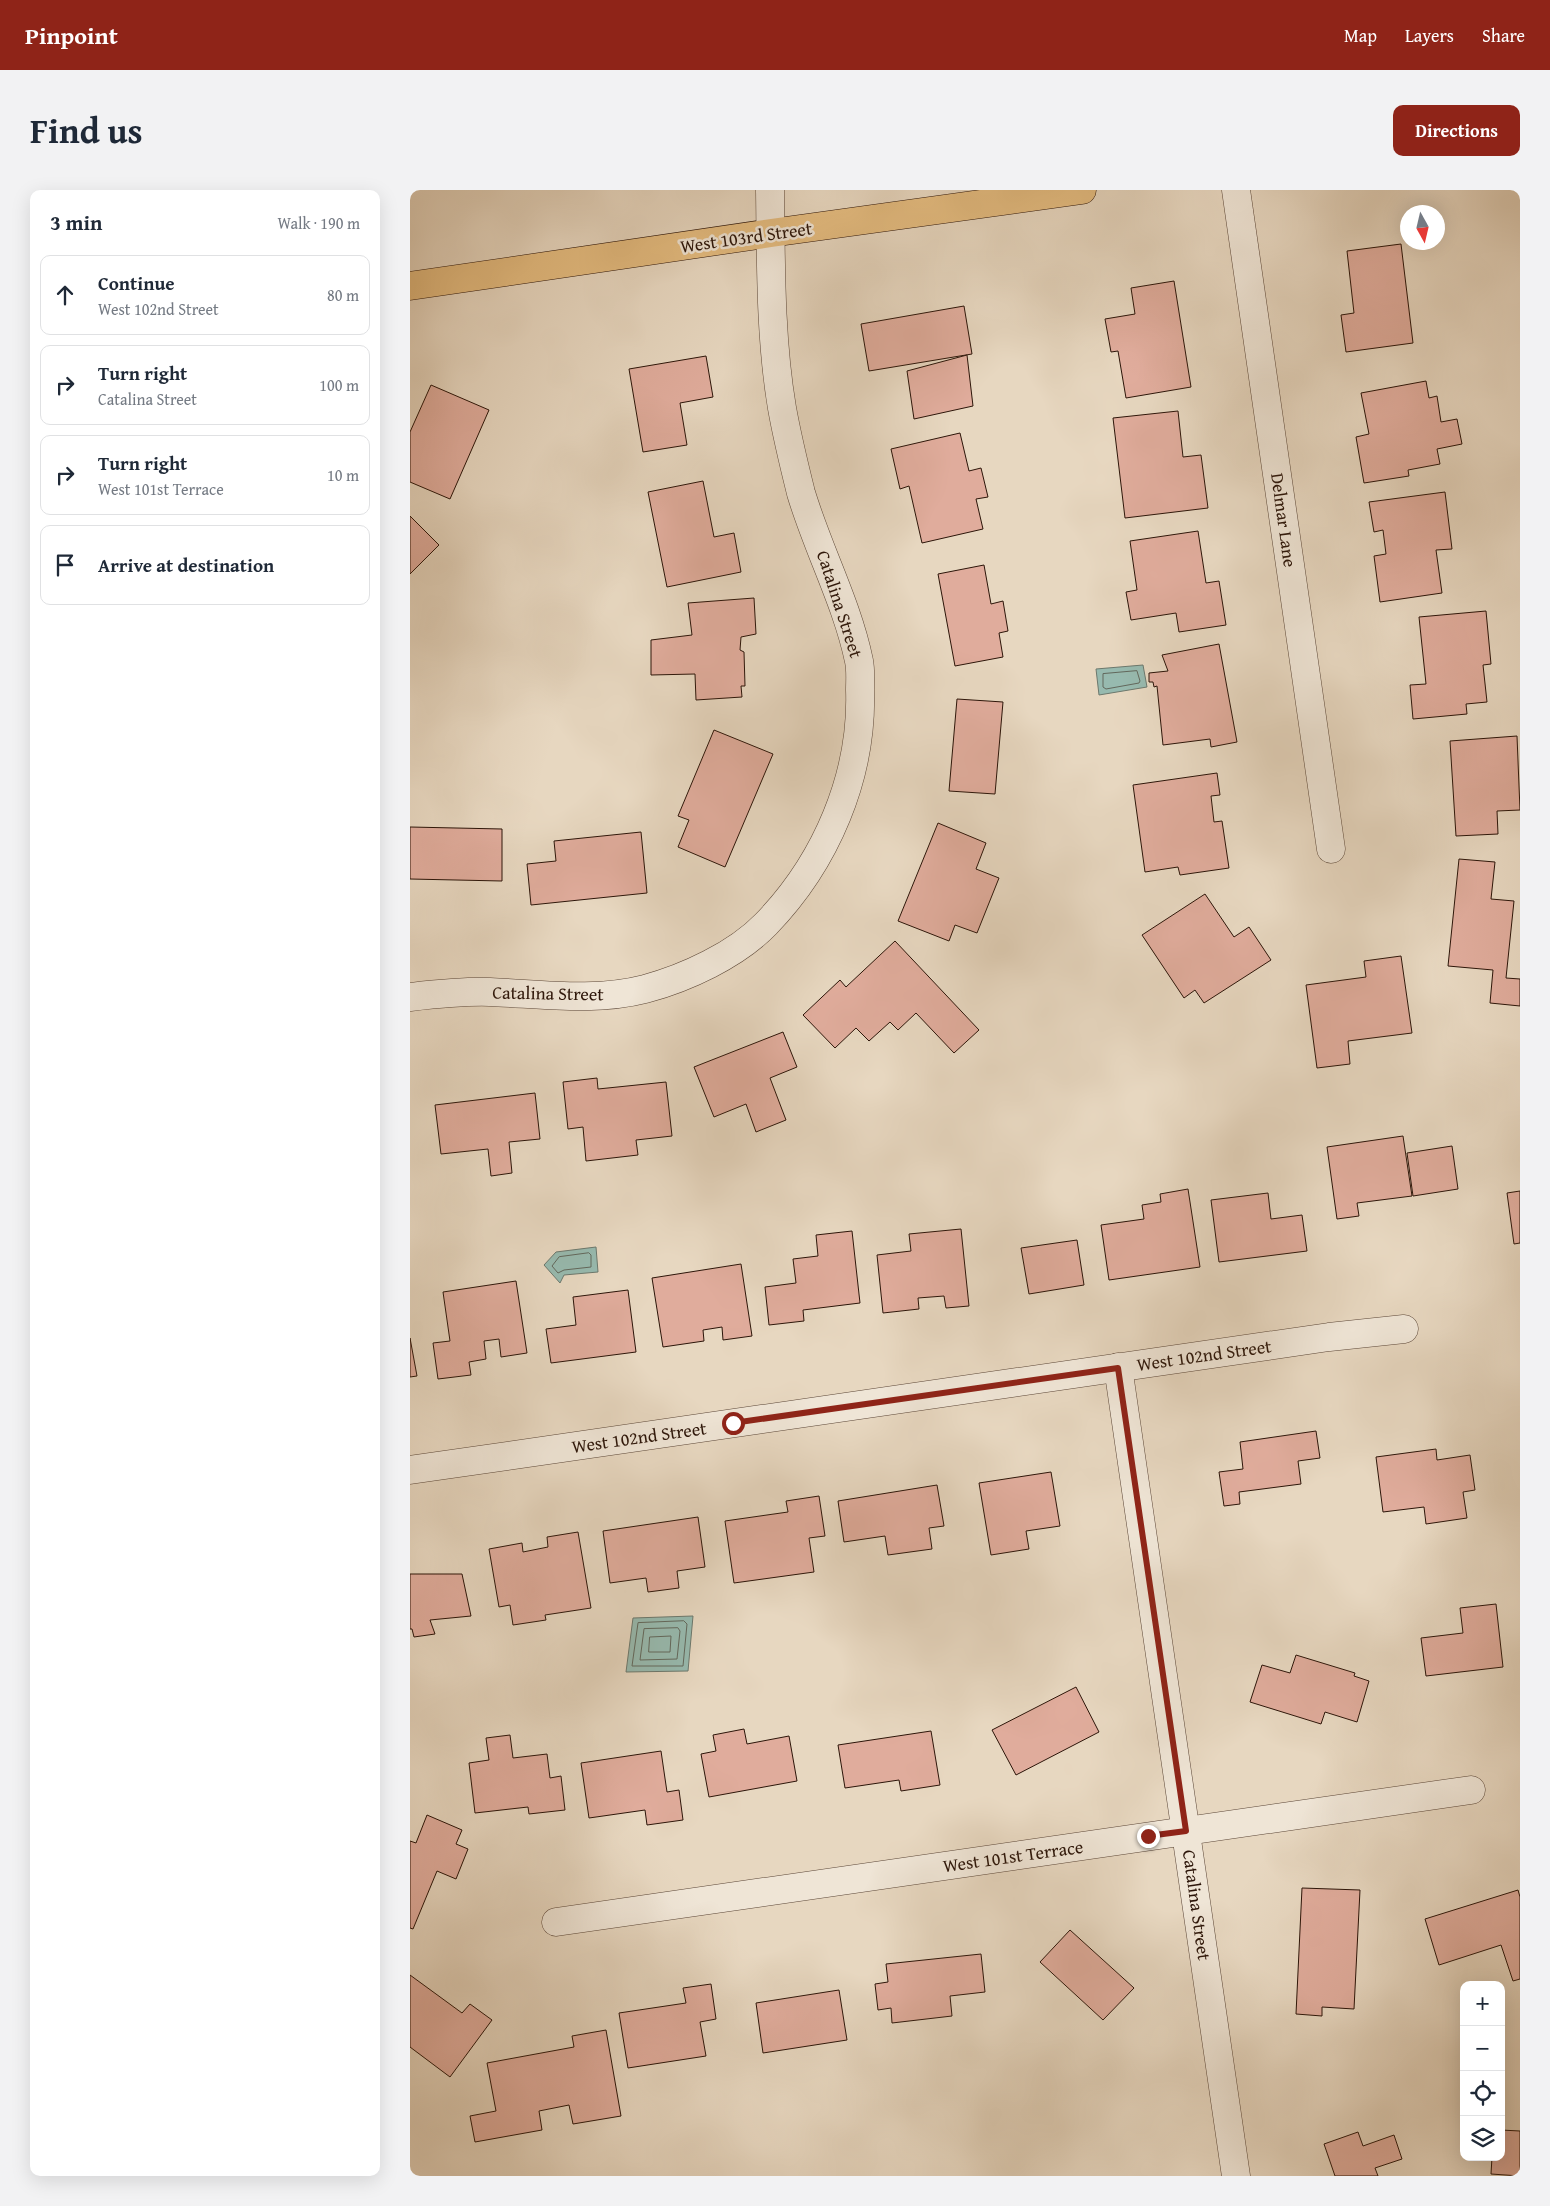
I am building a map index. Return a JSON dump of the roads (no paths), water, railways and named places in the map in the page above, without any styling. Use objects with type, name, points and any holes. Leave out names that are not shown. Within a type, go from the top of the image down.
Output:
[{"type":"main road","name":"West 103rd Street","points":[[410,286],[770,233],[1082,190]]},
{"type":"street","name":"Catalina Street","points":[[410,997],[486,992],[591,996],[642,990],[670,982],[697,971],[723,957],[764,925],[798,885],[816,859],[842,802],[852,773],[861,718],[860,664],[846,614],[802,493],[782,409],[775,351],[770,190]]},
{"type":"street","name":"Delmar Lane","points":[[1236,190],[1331,849]]},
{"type":"street","name":"West 102nd Street","points":[[410,1470],[1329,1337],[1404,1330]]},
{"type":"street","name":"Catalina Street","points":[[1118,1368],[1236,2176]]},
{"type":"street","name":"West 101st Terrace","points":[[556,1922],[1471,1790]]},
{"type":"water","points":[[1143,665],[1147,687],[1099,695],[1096,669]]},
{"type":"water","points":[[596,1247],[598,1272],[564,1275],[560,1283],[544,1265],[556,1252]]},
{"type":"water","points":[[693,1616],[688,1671],[626,1672],[633,1618]]}]
